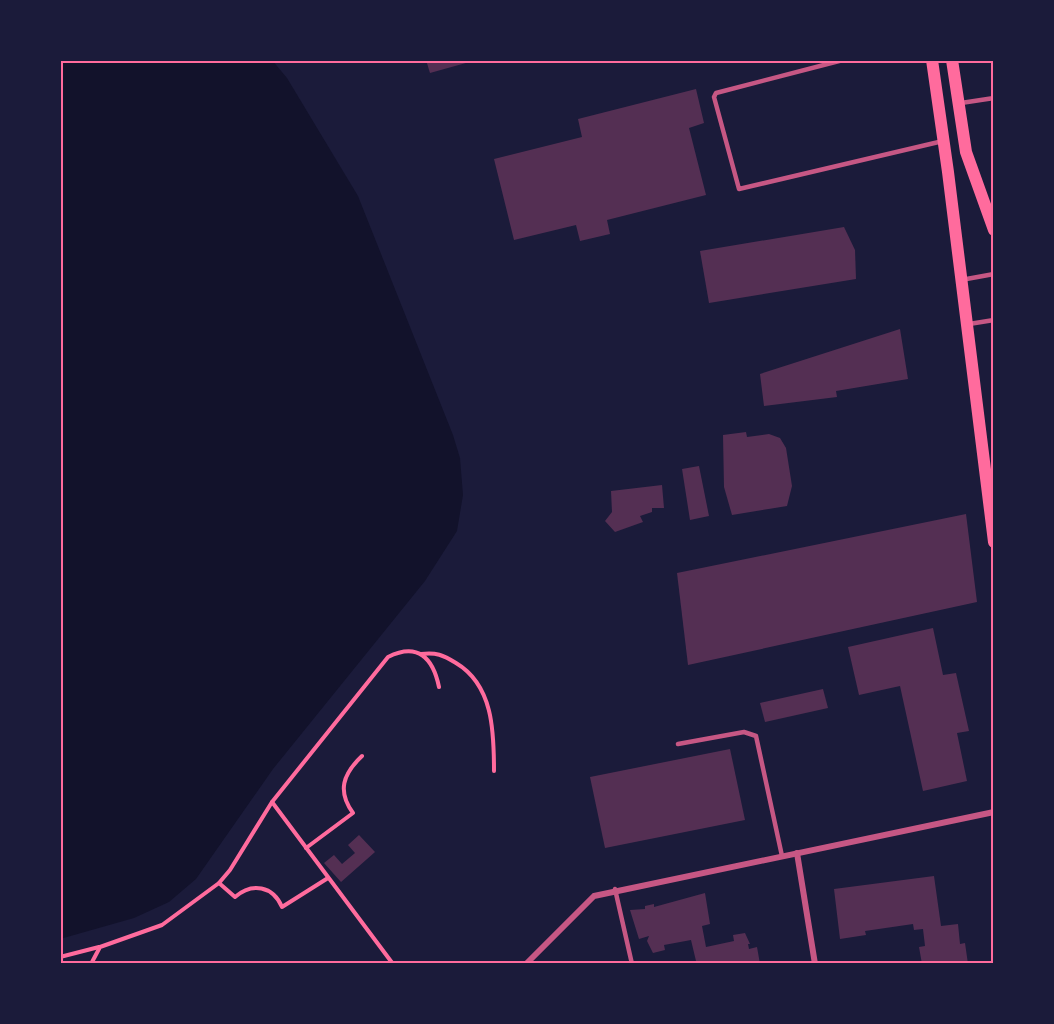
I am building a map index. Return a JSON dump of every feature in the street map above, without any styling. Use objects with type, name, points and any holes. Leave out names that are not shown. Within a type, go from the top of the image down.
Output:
[{"type":"main road","points":[[932,60],[994,542]]},
{"type":"main road","points":[[952,60],[966,152],[994,230]]},
{"type":"street","points":[[526,964],[594,896],[994,813]]},
{"type":"street","points":[[797,853],[815,964]]},
{"type":"lane","points":[[843,60],[716,93],[714,97],[739,189],[944,141]]},
{"type":"lane","points":[[958,103],[994,98]]},
{"type":"lane","points":[[961,280],[994,274]]},
{"type":"lane","points":[[967,324],[994,320]]},
{"type":"lane","points":[[678,744],[744,732],[756,736],[782,856]]},
{"type":"lane","points":[[615,890],[632,964]]},
{"type":"path","points":[[60,957],[100,947],[162,925],[219,883],[231,870],[272,802],[388,657],[399,651],[442,654],[465,668],[482,689],[489,708],[494,744],[494,771]]},
{"type":"path","points":[[420,654],[435,669],[439,687]]},
{"type":"path","points":[[306,848],[353,813],[345,802],[342,786],[350,768],[362,756]]},
{"type":"path","points":[[272,802],[393,964]]},
{"type":"path","points":[[219,883],[235,897],[249,888],[266,889],[273,893],[282,907],[328,878]]},
{"type":"path","points":[[91,964],[100,947]]},
{"type":"shaded area","points":[[60,60],[272,60],[287,78],[358,196],[453,435],[460,458],[463,495],[457,531],[425,581],[273,769],[196,879],[169,902],[134,918],[60,939]]},
{"type":"building","points":[[426,60],[473,60],[473,61],[430,73]]},
{"type":"building","points":[[696,89],[704,123],[689,128],[706,195],[607,220],[610,234],[580,241],[576,225],[514,240],[494,159],[582,137],[578,119]]},
{"type":"building","points":[[844,227],[855,250],[856,279],[709,303],[700,251]]},
{"type":"building","points":[[900,329],[908,379],[836,391],[837,397],[764,406],[760,374]]},
{"type":"building","points":[[746,432],[747,437],[769,434],[780,438],[786,448],[792,486],[787,506],[732,515],[724,487],[723,435]]},
{"type":"building","points":[[699,466],[709,516],[690,520],[682,469]]},
{"type":"building","points":[[662,485],[664,508],[652,508],[652,512],[640,516],[643,522],[615,532],[605,521],[612,512],[611,491]]},
{"type":"building","points":[[966,514],[977,602],[688,665],[677,573]]},
{"type":"building","points":[[933,628],[943,675],[956,673],[969,731],[957,733],[967,781],[923,791],[900,686],[859,695],[848,647]]},
{"type":"building","points":[[823,689],[828,708],[765,722],[760,703]]},
{"type":"building","points":[[730,749],[745,820],[605,848],[590,777]]},
{"type":"building","points":[[359,835],[375,852],[341,882],[324,863],[334,855],[342,864],[355,853],[348,845]]},
{"type":"building","points":[[934,876],[941,926],[958,924],[960,944],[965,943],[968,964],[922,964],[919,947],[925,946],[923,929],[914,930],[913,924],[865,931],[866,935],[840,939],[834,889]]},
{"type":"building","points":[[705,893],[710,924],[702,926],[706,947],[734,941],[733,935],[745,933],[750,944],[748,944],[749,949],[757,947],[760,964],[685,964],[696,961],[691,940],[664,945],[665,950],[653,953],[647,941],[649,936],[639,939],[630,910],[645,909],[645,906],[654,904],[654,907]]}]
